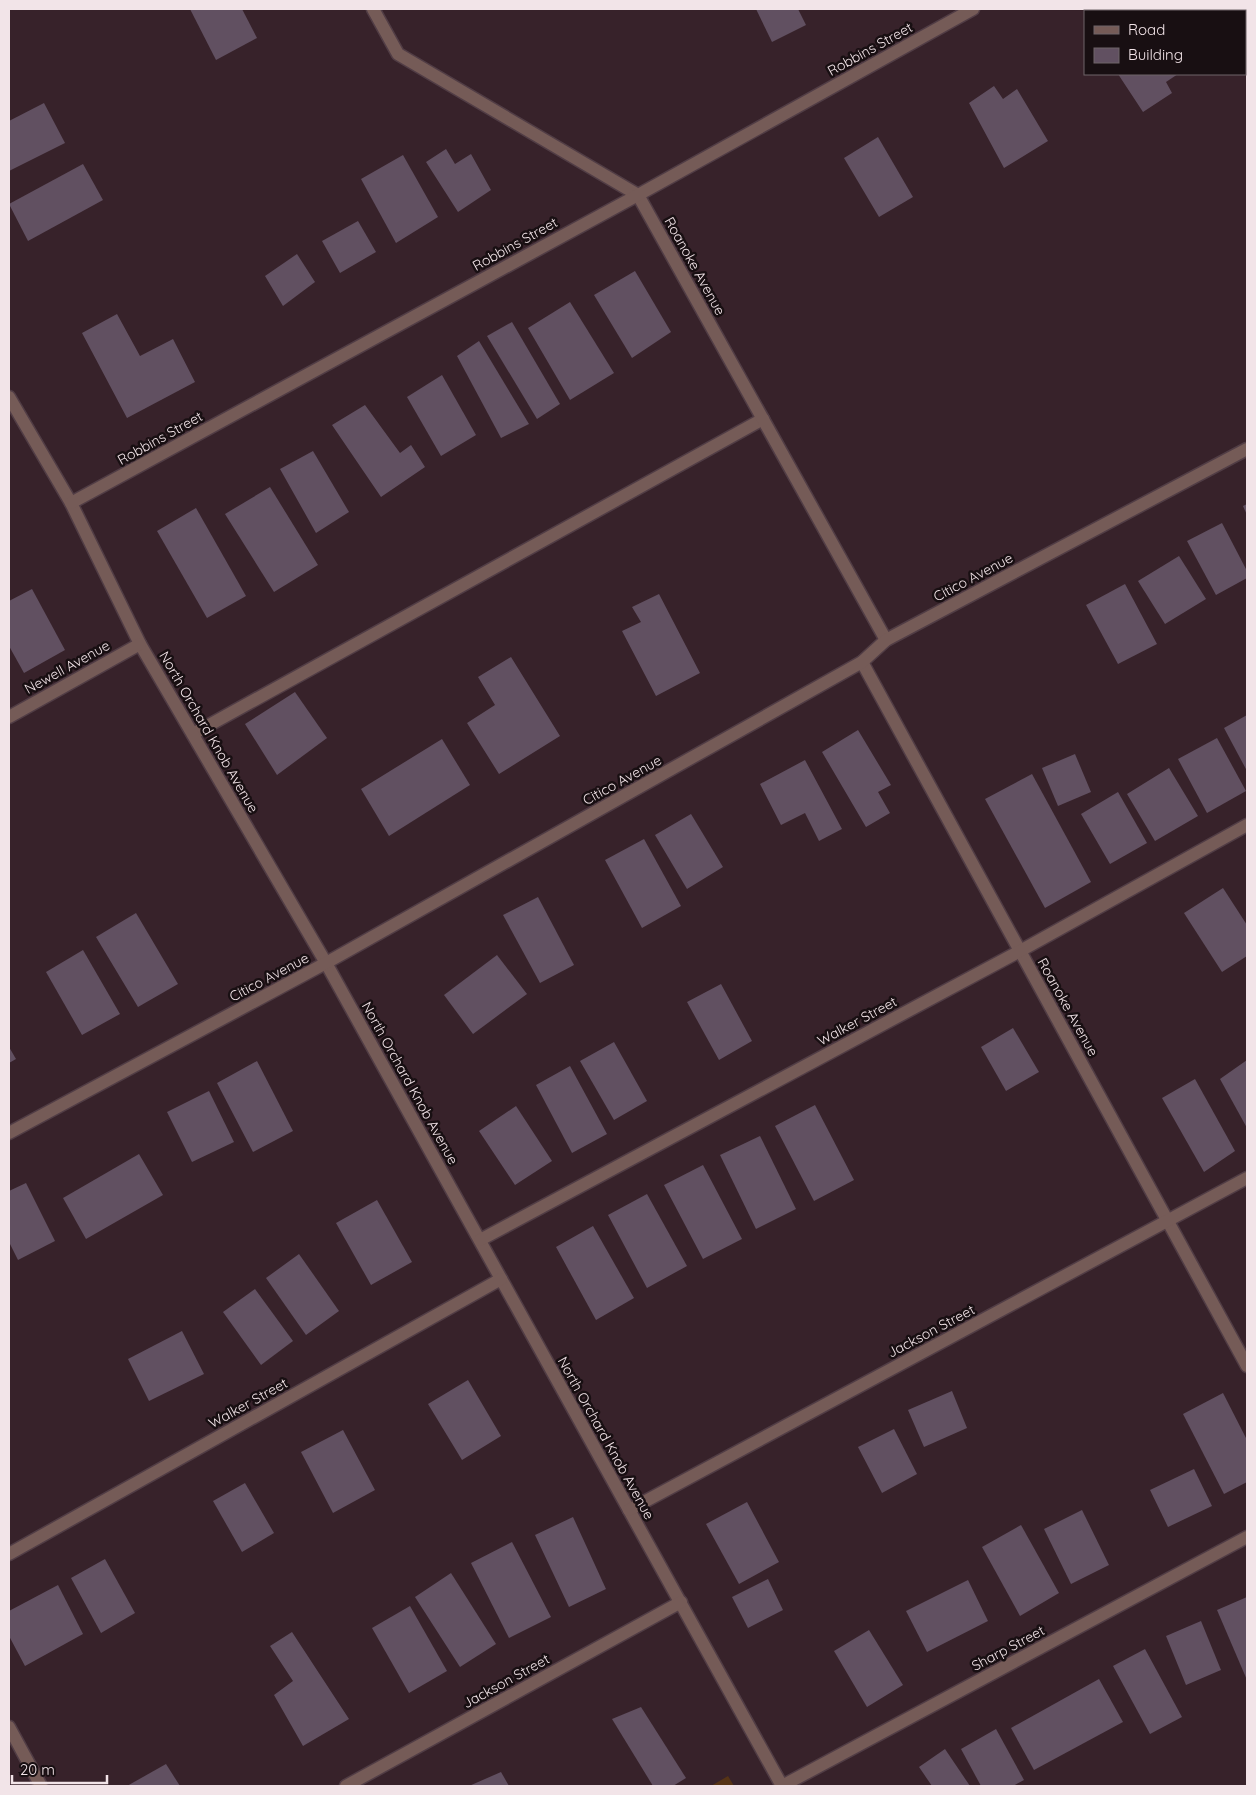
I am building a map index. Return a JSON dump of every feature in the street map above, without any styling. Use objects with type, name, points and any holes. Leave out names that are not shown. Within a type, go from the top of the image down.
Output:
[{"type":"street","points":[[373,9],[398,54],[638,195]]},
{"type":"street","name":"Robbins Street","points":[[71,503],[638,195],[973,9]]},
{"type":"street","name":"Roanoke Avenue","points":[[638,195],[886,640]]},
{"type":"street","name":"North Orchard Knob Avenue","points":[[9,397],[71,503],[140,644],[326,963],[782,1786]]},
{"type":"street","points":[[193,734],[763,419]]},
{"type":"street","name":"Citico Avenue","points":[[9,1133],[326,963],[862,662],[886,640],[1247,448]]},
{"type":"street","name":"Newell Avenue","points":[[9,717],[140,644]]},
{"type":"street","name":"Roanoke Avenue","points":[[862,662],[1247,1366]]},
{"type":"street","name":"Walker Street","points":[[480,1240],[1020,951],[1247,826]]},
{"type":"street","name":"Jackson Street","points":[[629,1510],[1247,1178]]},
{"type":"street","name":"Walker Street","points":[[9,1554],[501,1279]]},
{"type":"street","name":"Sharp Street","points":[[782,1786],[1247,1536]]},
{"type":"street","name":"Jackson Street","points":[[346,1786],[681,1602]]},
{"type":"street","points":[[9,1727],[41,1786]]},
{"type":"shaded area","points":[[728,1776],[734,1786],[711,1786]]},
{"type":"building","points":[[190,9],[242,9],[257,38],[216,60]]},
{"type":"building","points":[[756,9],[798,9],[806,25],[772,42]]},
{"type":"building","points":[[1158,9],[1220,10],[1159,10]]},
{"type":"building","points":[[1119,75],[1176,75],[1166,82],[1172,93],[1143,112]]},
{"type":"building","points":[[994,86],[1003,99],[1017,89],[1048,141],[1004,168],[969,103]]},
{"type":"building","points":[[44,103],[65,143],[9,171],[9,121]]},
{"type":"building","points":[[878,137],[913,197],[879,217],[844,158]]},
{"type":"building","points":[[446,149],[455,164],[471,154],[491,190],[458,212],[426,162]]},
{"type":"building","points":[[403,155],[438,217],[396,243],[361,179]]},
{"type":"building","points":[[83,164],[103,200],[28,241],[9,204]]},
{"type":"building","points":[[358,221],[376,252],[340,273],[322,241]]},
{"type":"building","points":[[297,254],[315,282],[283,306],[265,276]]},
{"type":"building","points":[[635,271],[671,332],[632,358],[594,295]]},
{"type":"building","points":[[570,302],[614,373],[570,400],[528,328]]},
{"type":"building","points":[[117,314],[140,356],[173,339],[195,382],[127,418],[82,333]]},
{"type":"building","points":[[512,322],[560,404],[537,419],[487,336]]},
{"type":"building","points":[[479,341],[529,424],[501,438],[457,356]]},
{"type":"building","points":[[442,375],[476,435],[441,456],[407,397]]},
{"type":"building","points":[[365,405],[400,453],[411,445],[425,467],[381,497],[332,425]]},
{"type":"building","points":[[313,451],[349,512],[316,533],[280,469]]},
{"type":"building","points":[[270,487],[318,565],[274,592],[225,514]]},
{"type":"building","points":[[1247,504],[1247,515],[1243,506]]},
{"type":"building","points":[[196,508],[246,596],[207,618],[157,531]]},
{"type":"building","points":[[1222,523],[1247,571],[1247,578],[1216,595],[1187,541]]},
{"type":"building","points":[[1179,556],[1206,599],[1165,624],[1138,581]]},
{"type":"building","points":[[1125,584],[1157,644],[1118,664],[1086,605]]},
{"type":"building","points":[[32,589],[65,650],[24,673],[9,646],[9,601]]},
{"type":"building","points":[[659,594],[700,673],[656,696],[622,631],[641,622],[632,607]]},
{"type":"building","points":[[511,657],[560,736],[499,774],[467,723],[495,705],[478,677]]},
{"type":"building","points":[[295,692],[327,738],[277,775],[245,724]]},
{"type":"building","points":[[1247,715],[1247,771],[1224,728]]},
{"type":"building","points":[[858,730],[891,785],[878,792],[890,813],[866,827],[822,752]]},
{"type":"building","points":[[1217,738],[1246,791],[1207,813],[1178,759]]},
{"type":"building","points":[[442,739],[470,785],[389,836],[361,789]]},
{"type":"building","points":[[1075,754],[1091,792],[1058,806],[1042,768]]},
{"type":"building","points":[[805,760],[842,829],[819,841],[805,813],[781,825],[760,784]]},
{"type":"building","points":[[1169,768],[1198,816],[1155,841],[1127,794]]},
{"type":"building","points":[[1032,774],[1091,882],[1045,908],[985,799]]},
{"type":"building","points":[[1118,792],[1147,843],[1110,864],[1081,814]]},
{"type":"building","points":[[691,814],[723,867],[687,889],[655,835]]},
{"type":"building","points":[[644,839],[681,906],[642,928],[605,860]]},
{"type":"building","points":[[1223,888],[1247,925],[1247,956],[1222,972],[1184,913]]},
{"type":"building","points":[[538,897],[574,965],[540,983],[503,915]]},
{"type":"building","points":[[136,913],[178,984],[138,1007],[96,937]]},
{"type":"building","points":[[83,950],[120,1014],[82,1035],[46,972]]},
{"type":"building","points":[[497,955],[527,994],[473,1034],[444,995]]},
{"type":"building","points":[[721,984],[752,1041],[719,1060],[687,1002]]},
{"type":"building","points":[[1013,1028],[1039,1072],[1006,1091],[981,1047]]},
{"type":"building","points":[[614,1042],[647,1101],[614,1120],[580,1061]]},
{"type":"building","points":[[9,1047],[16,1059],[9,1063]]},
{"type":"building","points":[[1247,1060],[1247,1128],[1220,1079]]},
{"type":"building","points":[[257,1061],[293,1131],[253,1152],[217,1083]]},
{"type":"building","points":[[570,1066],[607,1134],[572,1153],[536,1085]]},
{"type":"building","points":[[1195,1079],[1235,1151],[1204,1172],[1162,1098]]},
{"type":"building","points":[[209,1091],[234,1142],[192,1162],[167,1112]]},
{"type":"building","points":[[815,1105],[854,1180],[814,1201],[775,1126]]},
{"type":"building","points":[[516,1106],[552,1161],[515,1185],[479,1131]]},
{"type":"building","points":[[760,1136],[796,1209],[756,1229],[720,1155]]},
{"type":"building","points":[[139,1154],[163,1195],[86,1239],[63,1198]]},
{"type":"building","points":[[703,1165],[742,1239],[703,1259],[664,1185]]},
{"type":"building","points":[[26,1183],[55,1241],[18,1260],[9,1242],[9,1191]]},
{"type":"building","points":[[647,1194],[687,1266],[647,1288],[608,1215]]},
{"type":"building","points":[[377,1200],[412,1262],[371,1285],[336,1223]]},
{"type":"building","points":[[593,1226],[634,1298],[596,1320],[556,1247]]},
{"type":"building","points":[[299,1254],[339,1311],[306,1335],[266,1278]]},
{"type":"building","points":[[255,1289],[293,1341],[261,1365],[223,1312]]},
{"type":"building","points":[[182,1331],[204,1374],[149,1401],[128,1359]]},
{"type":"building","points":[[468,1380],[501,1436],[462,1460],[428,1404]]},
{"type":"building","points":[[952,1391],[967,1428],[924,1447],[908,1410]]},
{"type":"building","points":[[1223,1393],[1247,1440],[1247,1482],[1224,1494],[1183,1414]]},
{"type":"building","points":[[894,1429],[917,1474],[882,1493],[858,1447]]},
{"type":"building","points":[[343,1430],[375,1490],[333,1513],[301,1452]]},
{"type":"building","points":[[1194,1469],[1212,1506],[1168,1527],[1150,1490]]},
{"type":"building","points":[[245,1483],[274,1533],[242,1552],[213,1501]]},
{"type":"building","points":[[747,1502],[779,1562],[739,1584],[706,1524]]},
{"type":"building","points":[[1082,1510],[1109,1565],[1071,1584],[1044,1529]]},
{"type":"building","points":[[573,1517],[606,1589],[569,1607],[535,1535]]},
{"type":"building","points":[[1021,1525],[1059,1593],[1020,1616],[982,1547]]},
{"type":"building","points":[[512,1542],[551,1617],[509,1638],[471,1563]]},
{"type":"building","points":[[105,1559],[135,1613],[101,1633],[71,1578]]},
{"type":"building","points":[[451,1573],[496,1644],[460,1667],[415,1597]]},
{"type":"building","points":[[768,1579],[783,1610],[748,1628],[732,1597]]},
{"type":"building","points":[[968,1580],[988,1621],[927,1652],[906,1611]]},
{"type":"building","points":[[58,1585],[83,1634],[25,1666],[9,1636],[9,1611]]},
{"type":"building","points":[[1247,1597],[1247,1680],[1217,1610]]},
{"type":"building","points":[[410,1606],[447,1671],[409,1693],[372,1628]]},
{"type":"building","points":[[1201,1621],[1221,1670],[1186,1685],[1166,1636]]},
{"type":"building","points":[[869,1630],[903,1685],[867,1707],[834,1651]]},
{"type":"building","points":[[292,1632],[349,1719],[303,1746],[274,1695],[293,1681],[270,1646]]},
{"type":"building","points":[[1145,1649],[1182,1717],[1150,1734],[1113,1666]]},
{"type":"building","points":[[1099,1679],[1123,1722],[1034,1770],[1011,1728]]},
{"type":"building","points":[[641,1707],[686,1778],[673,1786],[653,1786],[612,1719]]},
{"type":"building","points":[[996,1729],[1024,1780],[1013,1786],[981,1786],[961,1749]]},
{"type":"building","points":[[945,1749],[970,1786],[932,1786],[919,1767]]},
{"type":"building","points":[[166,1764],[180,1786],[127,1786]]},
{"type":"building","points":[[501,1772],[509,1786],[469,1786]]}]
